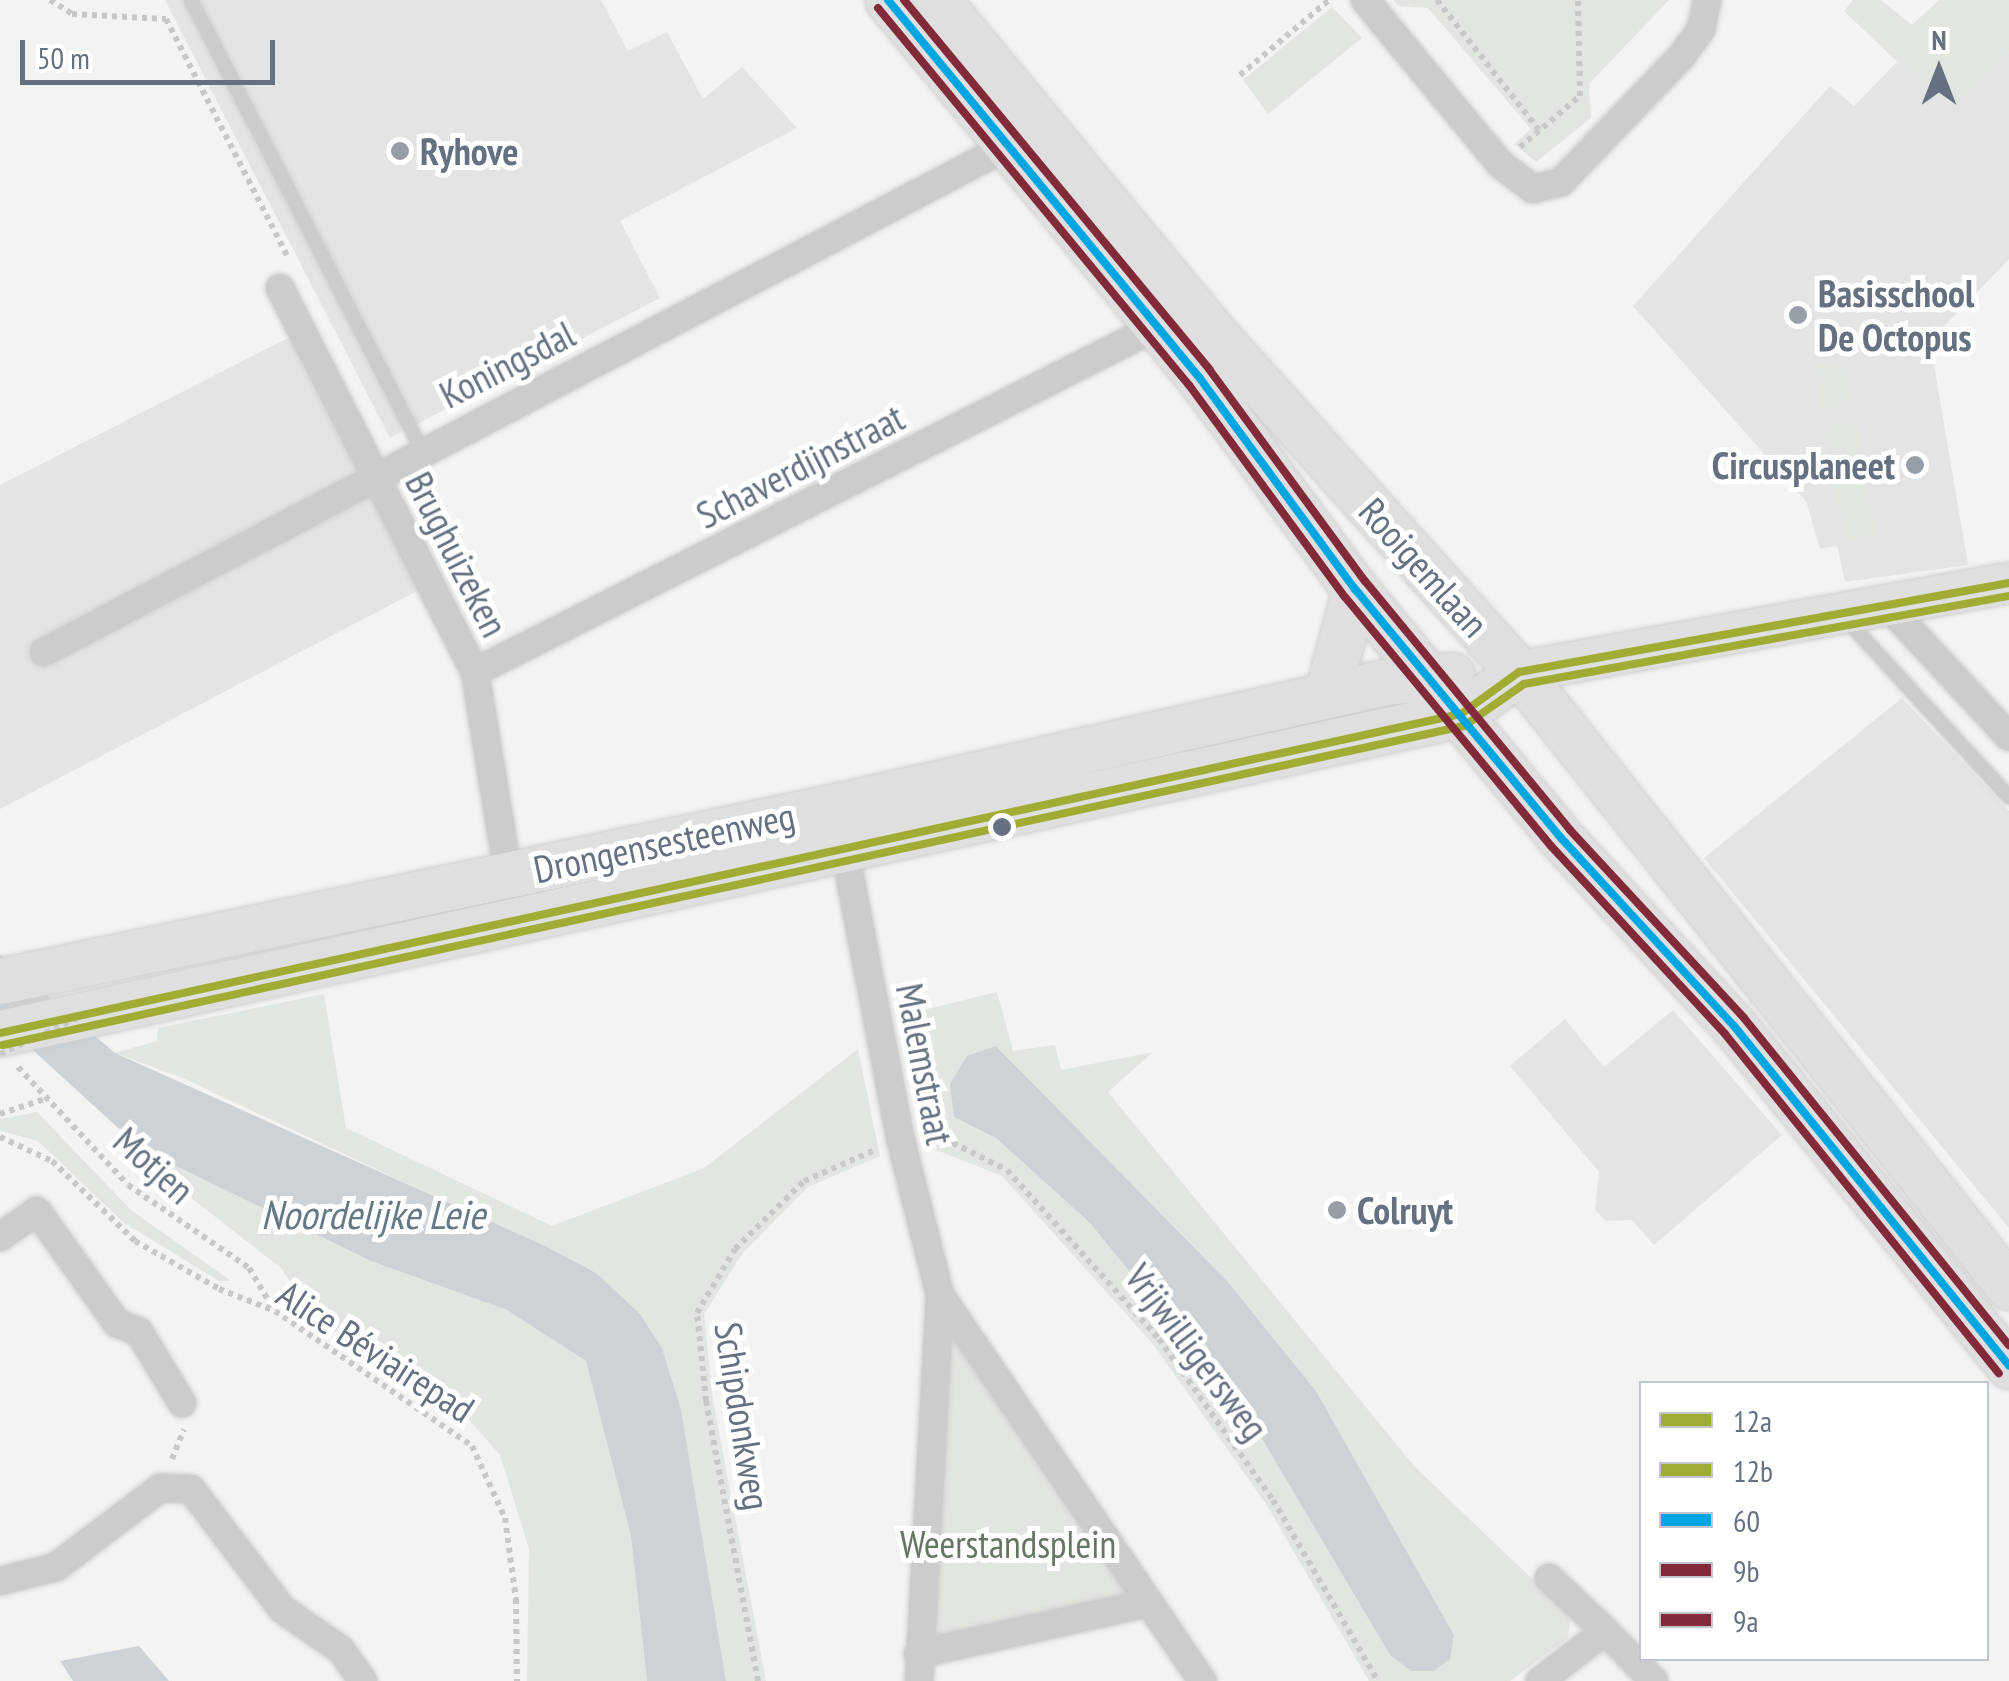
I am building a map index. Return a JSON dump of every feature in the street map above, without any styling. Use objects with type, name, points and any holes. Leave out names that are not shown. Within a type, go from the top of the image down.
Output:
[{"type":"main road","name":"Rooigemlaan","points":[[888,0],[1158,326],[1355,589],[1561,838],[1734,1026],[2009,1365]]},
{"type":"main road","name":"Rooigemlaan","points":[[937,0],[1217,337],[1519,672],[2009,1287]]},
{"type":"main road","points":[[1327,696],[1355,589]]},
{"type":"main road","name":"Drongensesteenweg","points":[[840,826],[1327,696],[1430,676],[1519,672]]},
{"type":"main road","name":"Drongensesteenweg","points":[[0,1033],[84,1015],[511,896],[840,826],[1461,714],[1519,672]]},
{"type":"main road","name":"Drongensesteenweg","points":[[0,981],[285,925],[408,896],[511,896]]},
{"type":"street","points":[[1365,0],[1500,164],[1533,188],[1560,182],[1680,57],[1701,30],[1707,0]]},
{"type":"street","name":"Koningsdal","points":[[44,652],[374,475],[1008,146]]},
{"type":"street","name":"Brughuizeken","points":[[290,283],[374,475],[475,672],[511,896]]},
{"type":"street","name":"Schaverdijnstraat","points":[[475,672],[1158,326]]},
{"type":"street","name":"Drongensesteenweg","points":[[1519,672],[2009,583]]},
{"type":"street","points":[[1886,604],[2009,737]]},
{"type":"street","name":"Malemstraat","points":[[840,826],[901,1141],[940,1295]]},
{"type":"street","points":[[0,1237],[38,1211],[117,1323],[139,1332],[182,1403]]},
{"type":"street","points":[[940,1295],[918,1667],[1148,1603]]},
{"type":"street","points":[[940,1295],[1202,1681]]},
{"type":"street","points":[[0,1580],[56,1567],[160,1488],[191,1489],[282,1609],[341,1650],[363,1681]]},
{"type":"street","points":[[1549,1578],[1654,1681]]},
{"type":"street","points":[[1540,1681],[1605,1632]]},
{"type":"lane","points":[[190,0],[422,450]]},
{"type":"lane","points":[[1839,613],[2009,797]]},
{"type":"path","points":[[50,0],[72,14],[166,19],[290,283]]},
{"type":"path","points":[[1240,75],[1329,0]]},
{"type":"path","points":[[1437,0],[1539,130]]},
{"type":"path","points":[[1500,164],[1580,96],[1578,0]]},
{"type":"path","points":[[0,1052],[84,1015]]},
{"type":"path","name":"Motjen","points":[[0,1052],[128,1185],[249,1268],[275,1311]]},
{"type":"path","points":[[0,1114],[48,1098]]},
{"type":"path","name":"Alice Béviairepad","points":[[0,1137],[52,1161],[135,1241],[219,1289],[275,1311],[454,1429],[484,1464],[511,1552],[517,1681]]},
{"type":"path","name":"Schipdonkweg","points":[[758,1681],[706,1401],[696,1313],[736,1249],[804,1181],[901,1141]]},
{"type":"path","name":"Vrijwilligersweg","points":[[901,1141],[953,1143],[1007,1170],[1070,1235],[1226,1430],[1378,1681]]},
{"type":"path","points":[[160,1488],[186,1424],[182,1403]]},
{"type":"shaded area","points":[[165,0],[601,0],[628,51],[667,32],[703,99],[742,67],[797,128],[620,221],[660,298],[390,438]]},
{"type":"shaded area","name":"Basisschool De Octopus","points":[[2009,52],[2009,259],[1930,341],[1968,565],[1845,582],[1837,546],[1820,549],[1806,501],[1633,306],[1830,86],[1854,106],[1897,62],[1951,112]]},
{"type":"shaded area","points":[[290,337],[419,590],[0,809],[0,485]]},
{"type":"shaded area","points":[[1902,698],[2009,811],[2009,1228],[1704,858]]},
{"type":"shaded area","points":[[1673,1010],[1782,1135],[1654,1245],[1632,1220],[1606,1221],[1595,1210],[1599,1172],[1510,1066],[1565,1019],[1604,1067]]},
{"type":"green space","points":[[1393,0],[1669,0],[1589,84],[1591,118],[1536,162],[1514,144],[1531,129],[1428,8],[1398,6]]},
{"type":"green space","points":[[1853,0],[1881,0],[1912,25],[1939,0],[2009,0],[2009,52],[1951,113],[1844,11]]},
{"type":"green space","points":[[1332,7],[1362,38],[1268,114],[1243,80]]},
{"type":"green space","points":[[1845,362],[1853,404],[1822,411],[1816,366]]},
{"type":"green space","points":[[1857,422],[1876,535],[1846,540],[1821,426]]},
{"type":"green space","points":[[997,992],[1013,1051],[1055,1045],[1061,1070],[1153,1052],[1108,1092],[1415,1467],[1571,1616],[1568,1638],[1510,1681],[1369,1681],[1266,1504],[1153,1344],[1002,1176],[929,1147],[899,1016]],"holes":[[[997,1047],[1228,1282],[1316,1391],[1454,1635],[1449,1659],[1390,1655],[1249,1417],[1155,1300],[1090,1223],[996,1138],[954,1117],[967,1056]]]},
{"type":"green space","points":[[324,994],[346,1128],[552,1226],[704,1168],[858,1049],[880,1156],[808,1187],[742,1254],[704,1314],[713,1400],[766,1681],[726,1681],[681,1409],[662,1348],[596,1273],[187,1080],[115,1053],[157,1041],[158,1028]]},
{"type":"green space","points":[[37,1112],[131,1210],[231,1281],[219,1281],[123,1222],[38,1141],[0,1131],[0,1119]]},
{"type":"green space","points":[[166,1161],[371,1261],[507,1310],[586,1361],[631,1536],[647,1681],[527,1681],[529,1549],[500,1455],[465,1415],[315,1319],[281,1268],[149,1165]]},
{"type":"green space","name":"Weerstandsplein","points":[[940,1295],[1148,1603],[918,1654]]},
{"type":"water","name":"Noordelijke Leie","points":[[0,954],[115,1053],[545,1246],[596,1273],[639,1313],[662,1348],[681,1409],[726,1681],[647,1681],[631,1536],[586,1361],[507,1310],[371,1261],[166,1161],[117,1127],[0,1020]]},
{"type":"water","points":[[996,1046],[1228,1282],[1316,1391],[1454,1635],[1450,1659],[1434,1671],[1411,1671],[1390,1655],[1249,1417],[1090,1223],[996,1138],[954,1117],[950,1084],[967,1056]]},
{"type":"water","points":[[139,1646],[169,1681],[73,1681],[60,1661]]},
{"type":"transit line","name":"60","points":[[888,0],[1199,377],[1355,589],[1561,838],[1734,1026],[2009,1365]]},
{"type":"transit line","name":"9a","points":[[904,0],[1209,369],[1365,581],[1570,830],[1744,1018],[2009,1345]]},
{"type":"transit line","name":"9b","points":[[878,8],[1189,385],[1345,597],[1551,846],[1725,1034],[1999,1373]]},
{"type":"transit line","name":"12a","points":[[0,1033],[1461,714],[1519,672],[2009,583]]},
{"type":"transit line","name":"12b","points":[[3,1045],[1464,726],[1524,684],[2009,596]]},
{"type":"place","name":"Ryhove","points":[[400,151]]},
{"type":"place","name":"Basisschool De Octopus","points":[[1798,315]]},
{"type":"place","name":"Circusplaneet","points":[[1915,465]]},
{"type":"place","name":"Colruyt","points":[[1337,1210]]}]
